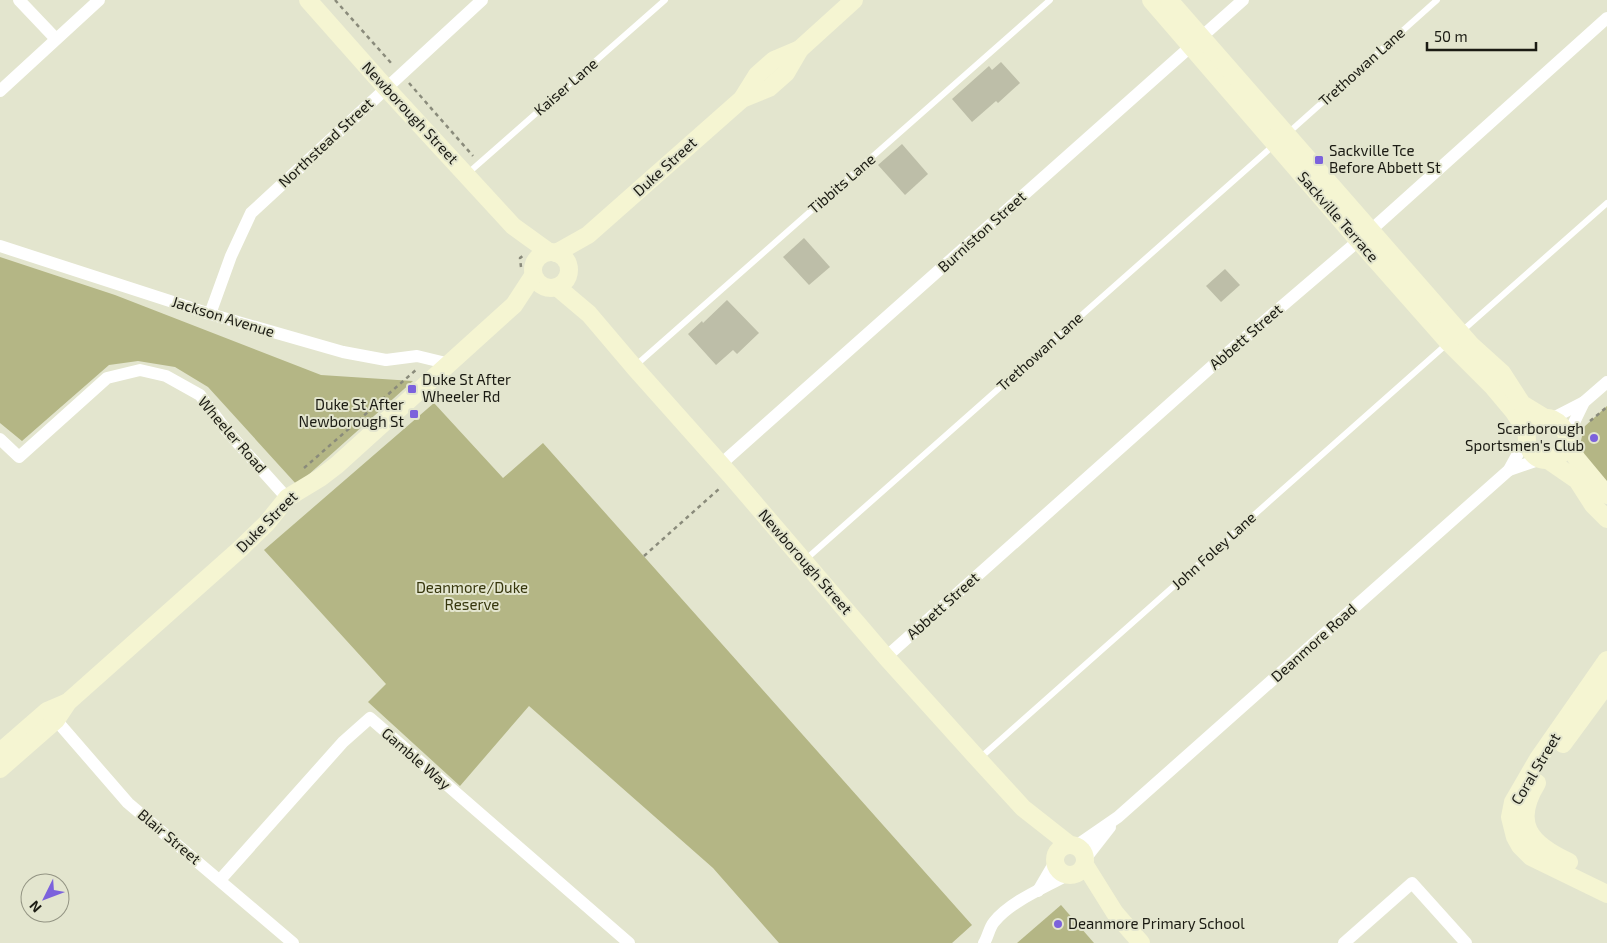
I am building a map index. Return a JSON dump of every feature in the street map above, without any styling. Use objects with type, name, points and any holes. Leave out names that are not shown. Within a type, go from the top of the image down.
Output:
[{"type":"main road","name":"Newborough Street","points":[[308,0],[386,88],[473,169],[544,273],[589,314],[727,471],[886,657],[1071,860],[1141,943]]},
{"type":"main road","name":"Duke Street","points":[[0,769],[56,720],[68,702],[240,549],[267,523],[287,498],[320,478],[337,464],[514,305],[544,273],[742,98],[769,88],[786,73],[800,49],[854,0]]},
{"type":"main road","name":"Sackville Terrace","points":[[1151,0],[1196,41],[1455,337],[1514,412],[1526,436],[1530,452],[1577,480],[1593,505],[1607,519]]},
{"type":"main road","name":"Sackville Terrace","points":[[1169,0],[1196,41]]},
{"type":"main road","name":"Newborough Street","points":[[513,226],[552,253]]},
{"type":"main road","name":"Duke Street","points":[[544,273],[538,258],[588,235]]},
{"type":"main road","points":[[544,273],[564,258],[552,253]]},
{"type":"main road","name":"Sackville Terrace","points":[[1455,337],[1471,345],[1502,373],[1522,404],[1562,425],[1577,459],[1607,494]]},
{"type":"main road","points":[[1526,436],[1534,422],[1548,418]]},
{"type":"main road","points":[[1545,460],[1560,455],[1565,450],[1567,440]]},
{"type":"main road","name":"Coral Street","points":[[1607,660],[1538,759],[1511,809],[1511,824],[1515,837],[1520,846],[1531,857],[1607,894]]},
{"type":"main road","points":[[1607,684],[1550,762],[1529,797],[1525,812],[1529,832],[1541,847],[1550,854],[1607,880]]},
{"type":"main road","name":"Duke Street","points":[[0,752],[47,711],[68,702]]},
{"type":"street","points":[[19,0],[56,39]]},
{"type":"street","points":[[0,91],[99,0]]},
{"type":"street","name":"Northstead Street","points":[[210,314],[231,256],[251,213],[482,0]]},
{"type":"street","name":"Burniston Street","points":[[727,471],[1243,0]]},
{"type":"street","name":"Abbett Street","points":[[886,657],[1607,18]]},
{"type":"street","name":"Jackson Avenue","points":[[0,246],[210,314],[343,352],[386,360],[417,356],[450,364]]},
{"type":"street","name":"Wheeler Road","points":[[0,439],[19,456],[107,378],[140,370],[166,376],[200,396],[226,430],[287,498]]},
{"type":"street","points":[[1548,418],[1584,402],[1607,382]]},
{"type":"street","points":[[1567,440],[1584,402]]},
{"type":"street","name":"Deanmore Road","points":[[1071,860],[1509,470],[1526,436]]},
{"type":"street","name":"Deanmore Road","points":[[1509,470],[1545,460]]},
{"type":"street","name":"Gamble Way","points":[[220,880],[343,742],[370,718],[629,943]]},
{"type":"street","name":"Blair Street","points":[[56,720],[128,803],[293,943]]},
{"type":"street","points":[[984,943],[988,938],[992,924],[1019,901],[1038,891],[1071,860]]},
{"type":"street","points":[[1344,943],[1412,883],[1466,943]]},
{"type":"lane","name":"Kaiser Lane","points":[[473,169],[665,0]]},
{"type":"lane","name":"Tibbits Lane","points":[[634,367],[1050,0]]},
{"type":"lane","name":"Trethowan Lane","points":[[804,561],[1437,0]]},
{"type":"lane","name":"John Foley Lane","points":[[979,760],[1607,203]]},
{"type":"path","points":[[335,0],[401,74],[473,169]]},
{"type":"path","points":[[303,468],[429,359]]},
{"type":"path","points":[[644,556],[727,471]]},
{"type":"green space","points":[[0,257],[115,295],[321,375],[413,381],[297,485],[208,387],[175,367],[138,361],[109,365],[22,441],[0,423]]},
{"type":"green space","name":"Deanmore/Duke Reserve","points":[[434,403],[503,478],[543,443],[972,925],[952,943],[779,943],[713,868],[529,706],[460,786],[368,702],[386,684],[264,550]]},
{"type":"green space","name":"Scarborough Sportsmen's Club","points":[[1607,406],[1607,484],[1579,450],[1584,427]]},
{"type":"green space","name":"Deanmore Primary School","points":[[1061,905],[1094,943],[1017,943]]},
{"type":"building","points":[[1001,62],[1020,83],[998,103],[996,101],[972,122],[952,99],[989,66],[992,70]]},
{"type":"building","points":[[902,144],[928,174],[905,195],[878,165]]},
{"type":"building","points":[[804,238],[830,267],[809,285],[783,257]]},
{"type":"building","points":[[1225,269],[1240,285],[1221,302],[1206,286]]},
{"type":"building","points":[[727,300],[759,333],[737,354],[733,350],[716,365],[688,334],[702,321],[703,323]]},
{"type":"place","name":"Sackville Tce Before Abbett St","points":[[1319,160]]},
{"type":"place","name":"Duke St After Wheeler Rd","points":[[412,389]]},
{"type":"place","name":"Duke St After Newborough St","points":[[414,414]]},
{"type":"place","name":"Scarborough Sportsmen's Club","points":[[1594,438]]},
{"type":"place","name":"Deanmore Primary School","points":[[1058,924]]}]
